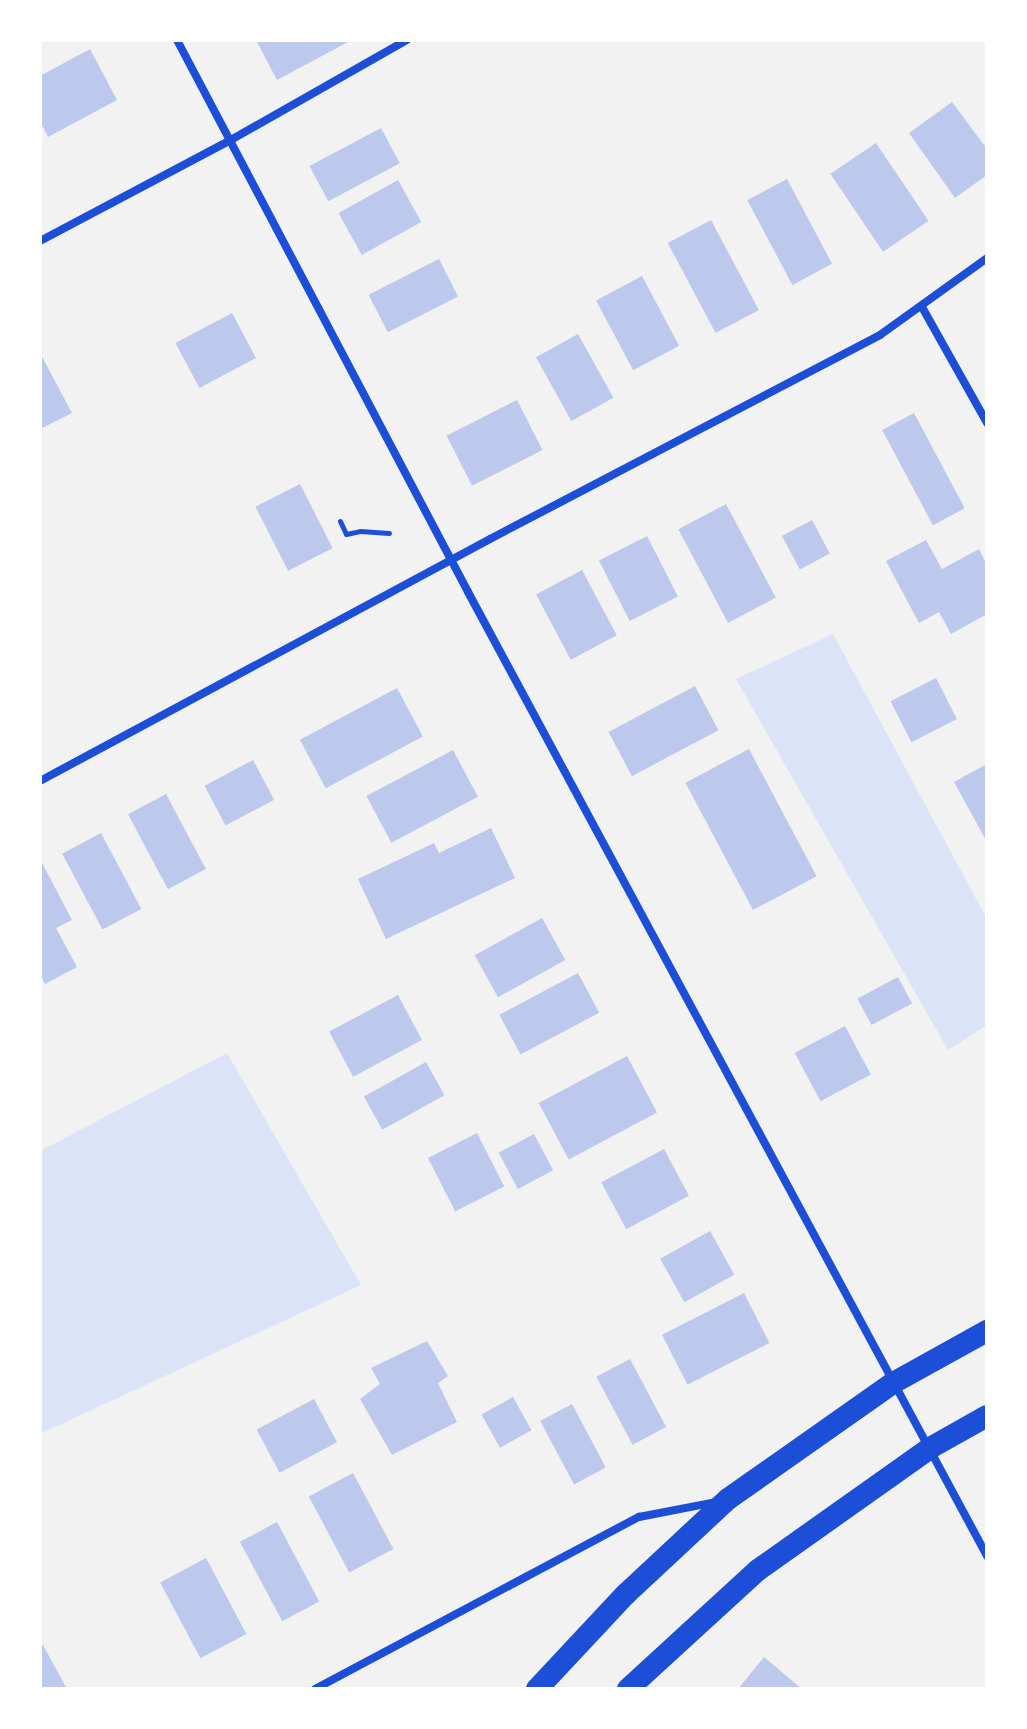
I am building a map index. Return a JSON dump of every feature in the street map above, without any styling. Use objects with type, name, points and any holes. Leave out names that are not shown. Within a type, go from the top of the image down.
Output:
[{"type":"highway","points":[[537,1689],[626,1594],[728,1499],[893,1383],[987,1331]]},
{"type":"highway","points":[[628,1689],[758,1570],[930,1448],[987,1416]]},
{"type":"street","points":[[177,40],[451,559],[987,1556]]},
{"type":"street","points":[[40,241],[229,141],[407,40]]},
{"type":"street","points":[[40,781],[451,559],[880,335],[987,258]]},
{"type":"street","points":[[922,307],[987,423]]},
{"type":"street","points":[[315,1689],[639,1517],[728,1499]]},
{"type":"path","points":[[340,521],[346,534],[360,531],[389,533]]},
{"type":"shaded area","points":[[833,634],[987,919],[987,1025],[948,1050],[736,679]]},
{"type":"shaded area","points":[[227,1053],[361,1285],[40,1434],[40,1151]]},
{"type":"building","points":[[256,40],[347,40],[348,42],[277,80]]},
{"type":"building","points":[[90,49],[117,100],[48,137],[40,121],[40,76]]},
{"type":"building","points":[[952,102],[987,149],[987,175],[955,198],[909,133]]},
{"type":"building","points":[[381,128],[400,163],[328,201],[309,166]]},
{"type":"building","points":[[876,143],[929,221],[883,252],[830,174]]},
{"type":"building","points":[[787,179],[832,264],[792,285],[747,200]]},
{"type":"building","points":[[398,180],[421,222],[362,255],[339,213]]},
{"type":"building","points":[[711,220],[759,310],[716,333],[668,243]]},
{"type":"building","points":[[439,259],[458,296],[388,332],[369,295]]},
{"type":"building","points":[[642,276],[679,346],[633,370],[596,300]]},
{"type":"building","points":[[232,313],[256,358],[199,388],[175,343]]},
{"type":"building","points":[[578,334],[613,398],[571,421],[536,357]]},
{"type":"building","points":[[40,353],[72,413],[40,429]]},
{"type":"building","points":[[517,400],[542,450],[472,486],[447,436]]},
{"type":"building","points":[[914,413],[965,508],[933,525],[882,430]]},
{"type":"building","points":[[300,484],[333,548],[288,571],[255,507]]},
{"type":"building","points":[[726,504],[776,598],[728,623],[678,529]]},
{"type":"building","points":[[812,520],[830,554],[800,570],[782,536]]},
{"type":"building","points":[[647,536],[678,597],[630,621],[599,561]]},
{"type":"building","points":[[926,540],[942,569],[979,549],[987,565],[987,614],[951,634],[939,612],[919,623],[886,561]]},
{"type":"building","points":[[582,570],[617,635],[571,660],[536,594]]},
{"type":"building","points":[[936,678],[957,719],[911,742],[891,701]]},
{"type":"building","points":[[695,686],[718,730],[632,776],[608,732]]},
{"type":"building","points":[[397,688],[423,737],[326,788],[300,740]]},
{"type":"building","points":[[749,749],[817,876],[753,910],[685,783]]},
{"type":"building","points":[[453,750],[478,797],[391,843],[366,796]]},
{"type":"building","points":[[253,760],[274,800],[226,826],[204,786]]},
{"type":"building","points":[[987,764],[987,842],[954,782]]},
{"type":"building","points":[[166,794],[206,869],[168,889],[128,814]]},
{"type":"building","points":[[491,828],[515,878],[386,939],[358,879],[434,843],[439,853]]},
{"type":"building","points":[[101,833],[141,909],[103,930],[62,854]]},
{"type":"building","points":[[40,859],[72,920],[56,928],[77,967],[45,984],[40,974]]},
{"type":"building","points":[[542,918],[565,960],[498,997],[475,955]]},
{"type":"building","points":[[578,973],[599,1013],[521,1055],[499,1015]]},
{"type":"building","points":[[898,977],[912,1003],[871,1025],[857,999]]},
{"type":"building","points":[[398,995],[422,1040],[353,1077],[329,1032]]},
{"type":"building","points":[[845,1026],[871,1075],[820,1101],[795,1053]]},
{"type":"building","points":[[627,1056],[657,1113],[569,1159],[539,1103]]},
{"type":"building","points":[[426,1062],[444,1095],[382,1130],[364,1096]]},
{"type":"building","points":[[477,1133],[504,1186],[455,1211],[428,1158]]},
{"type":"building","points":[[534,1134],[553,1170],[518,1189],[499,1153]]},
{"type":"building","points":[[664,1149],[689,1196],[626,1229],[601,1182]]},
{"type":"building","points":[[710,1231],[734,1275],[684,1302],[660,1259]]},
{"type":"building","points":[[744,1293],[769,1343],[687,1385],[662,1335]]},
{"type":"building","points":[[427,1341],[448,1376],[438,1383],[457,1422],[392,1455],[360,1399],[380,1384],[371,1368]]},
{"type":"building","points":[[630,1359],[666,1427],[633,1445],[596,1377]]},
{"type":"building","points":[[513,1397],[531,1430],[500,1448],[482,1414]]},
{"type":"building","points":[[314,1399],[337,1442],[280,1473],[257,1430]]},
{"type":"building","points":[[572,1404],[606,1468],[574,1484],[540,1421]]},
{"type":"building","points":[[353,1473],[393,1549],[349,1572],[309,1496]]},
{"type":"building","points":[[277,1522],[319,1601],[282,1621],[240,1542]]},
{"type":"building","points":[[206,1558],[246,1634],[200,1658],[160,1582]]},
{"type":"building","points":[[43,1645],[67,1689],[40,1689],[40,1646]]},
{"type":"building","points":[[764,1657],[802,1689],[738,1689]]}]
